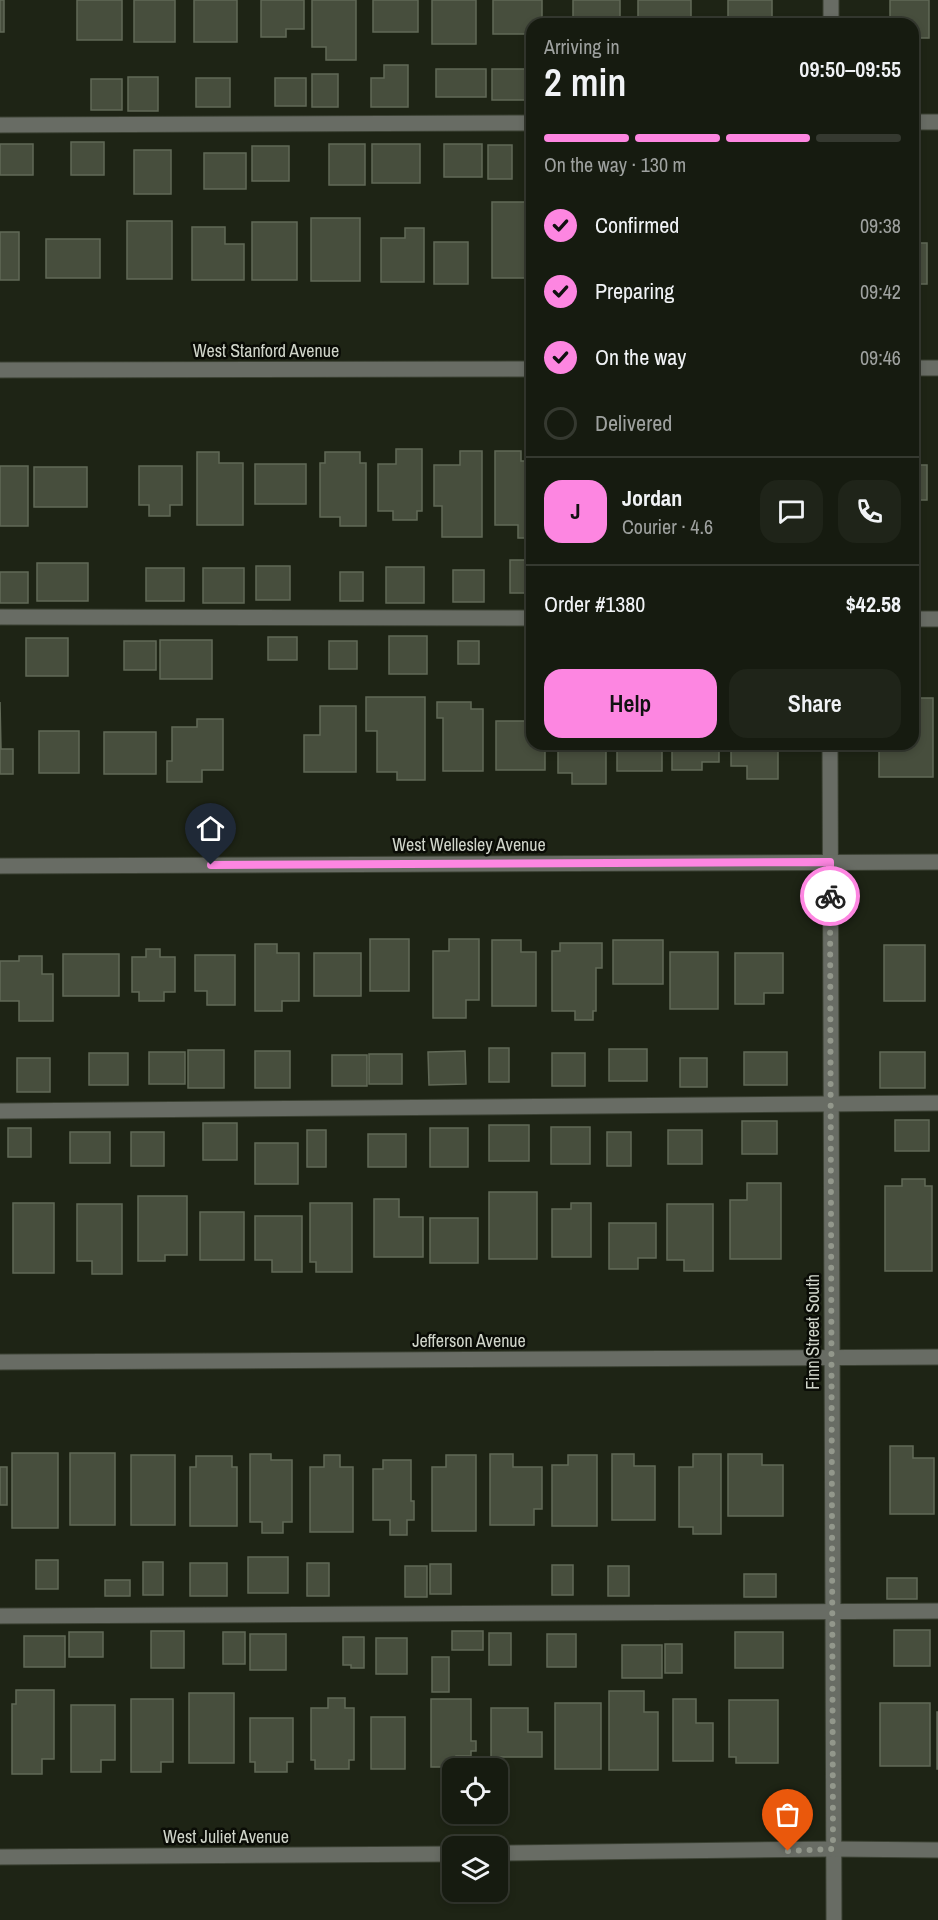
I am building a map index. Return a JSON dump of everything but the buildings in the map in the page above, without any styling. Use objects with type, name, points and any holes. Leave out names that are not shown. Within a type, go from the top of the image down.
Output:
[{"type":"street","points":[[831,0],[831,18]]},
{"type":"street","points":[[919,122],[938,122]]},
{"type":"street","points":[[0,125],[526,123]]},
{"type":"street","points":[[919,368],[938,368]]},
{"type":"street","name":"West Stanford Avenue","points":[[0,370],[526,369]]},
{"type":"street","points":[[0,617],[526,618]]},
{"type":"street","points":[[919,619],[938,619]]},
{"type":"street","name":"Finn Street South","points":[[830,750],[834,1920]]},
{"type":"street","name":"West Wellesley Avenue","points":[[0,866],[938,862]]},
{"type":"street","points":[[0,1111],[938,1103]]},
{"type":"street","name":"Jefferson Avenue","points":[[0,1362],[938,1357]]},
{"type":"street","points":[[0,1616],[938,1611]]},
{"type":"street","points":[[508,1853],[938,1850]]},
{"type":"street","name":"West Juliet Avenue","points":[[0,1857],[442,1854]]},
{"type":"way so far","points":[[788,1851],[833,1849],[830,896]]},
{"type":"route","points":[[211,865],[830,862],[830,896]]}]
